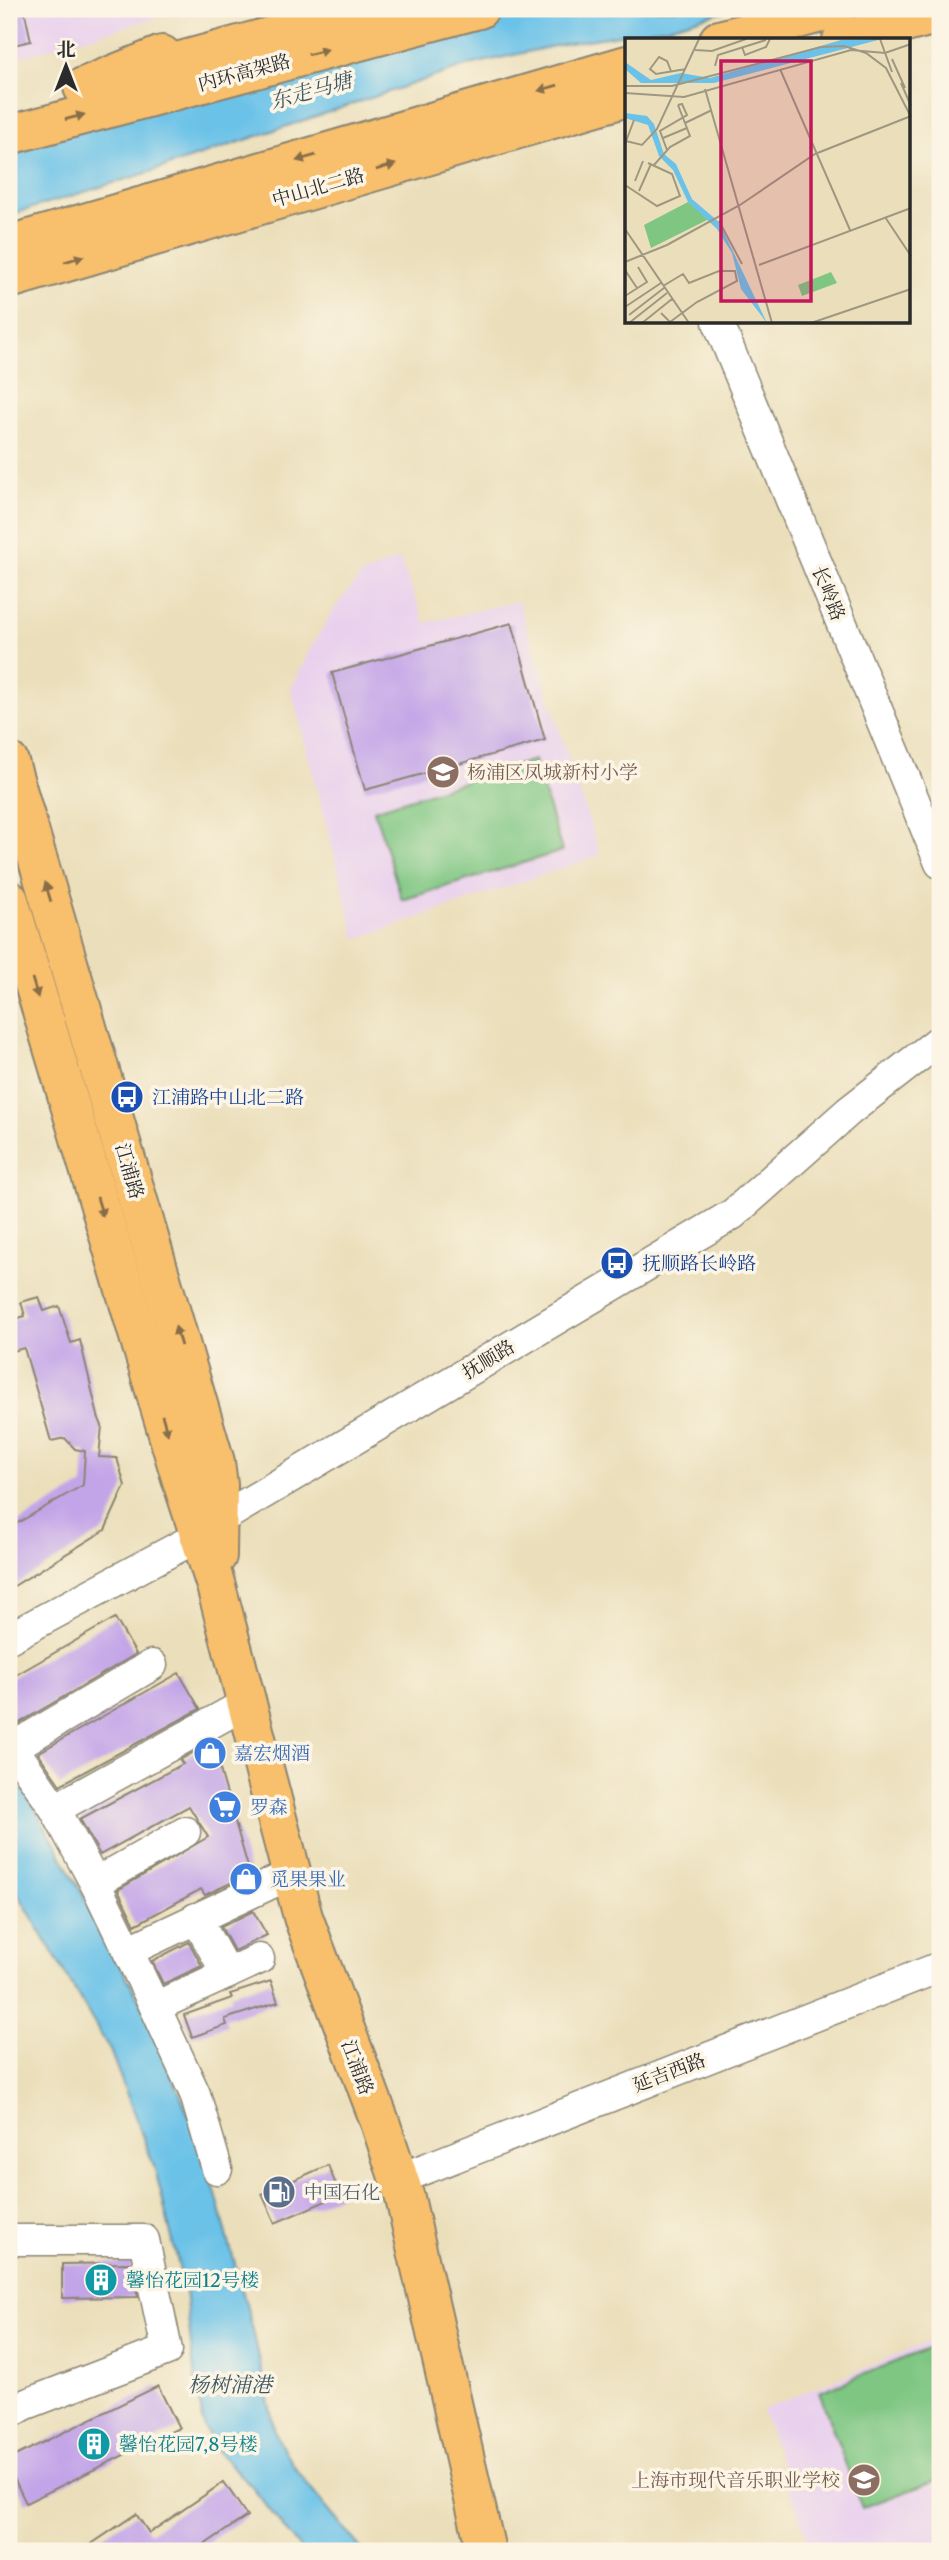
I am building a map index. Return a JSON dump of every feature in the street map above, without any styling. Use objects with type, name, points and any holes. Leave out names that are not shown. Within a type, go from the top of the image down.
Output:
[{"type":"main road","points":[[83,87],[156,57],[322,9]]},
{"type":"main road","name":"内环高架路","points":[[9,107],[371,9]]},
{"type":"main road","name":"内环高架路","points":[[9,135],[479,9]]},
{"type":"main road","points":[[727,38],[836,9]]},
{"type":"main road","points":[[850,38],[940,14]]},
{"type":"main road","name":"中山北二路","points":[[9,245],[624,86]]},
{"type":"main road","name":"中山北二路","points":[[9,279],[624,86]]},
{"type":"main road","name":"江浦路","points":[[9,762],[215,1462],[218,1485],[208,1529]]},
{"type":"main road","name":"江浦路","points":[[9,900],[208,1529],[216,1586],[291,1874],[315,1954],[399,2179],[417,2246],[486,2551]]},
{"type":"street","name":"长岭路","points":[[719,324],[940,863]]},
{"type":"street","name":"抚顺路","points":[[9,1638],[208,1529],[733,1214],[849,1111],[940,1040]]},
{"type":"street","points":[[152,1665],[11,1744],[55,1809],[128,1951],[195,2094],[217,2169]]},
{"type":"street","points":[[55,1809],[247,1703]]},
{"type":"street","points":[[95,1883],[185,1832]]},
{"type":"street","points":[[128,1951],[291,1874]]},
{"type":"street","points":[[197,1918],[226,1974]]},
{"type":"street","points":[[155,2007],[260,1959]]},
{"type":"street","name":"延吉西路","points":[[399,2179],[940,1968]]},
{"type":"street","points":[[9,2240],[144,2240],[167,2350],[24,2405],[9,2414]]},
{"type":"shaded area","points":[[9,9],[187,9],[9,60]]},
{"type":"shaded area","name":"杨浦区凤城新村小学","points":[[399,558],[425,623],[518,601],[600,855],[356,939],[291,689],[311,647],[334,609],[361,575]]},
{"type":"shaded area","name":"上海市现代音乐职业学校","points":[[940,2337],[940,2551],[812,2551],[762,2410]]},
{"type":"green space","points":[[534,760],[562,851],[402,900],[374,810]]},
{"type":"green space","points":[[940,2344],[940,2479],[862,2508],[819,2392]]},
{"type":"water","name":"东走马塘","points":[[491,9],[731,9],[668,27],[563,44],[469,65],[153,171],[9,215],[9,147]]},
{"type":"water","name":"杨树浦港","points":[[9,1769],[59,1851],[149,2018],[206,2158],[253,2330],[275,2432],[303,2479],[363,2551],[302,2551],[251,2486],[217,2451],[205,2429],[195,2380],[185,2291],[155,2169],[110,2050],[9,1878]]},
{"type":"building","points":[[9,9],[24,9],[31,41],[9,46]]},
{"type":"building","points":[[512,623],[545,740],[365,790],[332,673]]},
{"type":"building","points":[[39,1297],[44,1311],[59,1306],[71,1343],[80,1340],[102,1426],[99,1457],[117,1458],[125,1486],[105,1530],[9,1589],[9,1528],[83,1485],[85,1451],[75,1449],[65,1438],[51,1441],[24,1348],[9,1352],[9,1321],[25,1316],[21,1302]]},
{"type":"building","points":[[115,1618],[136,1654],[14,1726],[9,1725],[9,1679]]},
{"type":"building","points":[[179,1673],[200,1709],[60,1785],[38,1753]]},
{"type":"building","points":[[212,1742],[250,1874],[205,1895],[201,1889],[135,1925],[118,1890],[208,1837],[189,1806],[100,1855],[80,1819],[183,1764],[180,1760]]},
{"type":"building","points":[[253,1911],[267,1935],[234,1951],[221,1927]]},
{"type":"building","points":[[189,1942],[202,1966],[163,1984],[152,1961]]},
{"type":"building","points":[[271,1981],[278,2002],[225,2019],[227,2025],[192,2037],[184,2015],[232,1998],[230,1994]]},
{"type":"building","points":[[328,2165],[340,2195],[275,2223],[262,2194]]},
{"type":"building","name":"馨怡花园12号楼","points":[[131,2263],[138,2297],[62,2298],[62,2264]]},
{"type":"building","name":"馨怡花园7,8号楼","points":[[158,2386],[179,2428],[26,2503],[9,2468],[9,2459]]},
{"type":"building","points":[[224,2482],[247,2516],[195,2551],[81,2551],[136,2514],[149,2533]]},
{"type":"place","name":"杨浦区凤城新村小学","points":[[443,772]]},
{"type":"place","name":"江浦路中山北二路","points":[[127,1097]]},
{"type":"place","name":"抚顺路长岭路","points":[[617,1263]]},
{"type":"place","name":"嘉宏烟酒","points":[[210,1753]]},
{"type":"place","name":"罗森","points":[[225,1807]]},
{"type":"place","name":"觅果果业","points":[[246,1879]]},
{"type":"place","name":"中国石化","points":[[279,2192]]},
{"type":"place","name":"馨怡花园12号楼","points":[[101,2280]]},
{"type":"place","name":"馨怡花园7,8号楼","points":[[94,2444]]},
{"type":"place","name":"上海市现代音乐职业学校","points":[[864,2480]]}]
